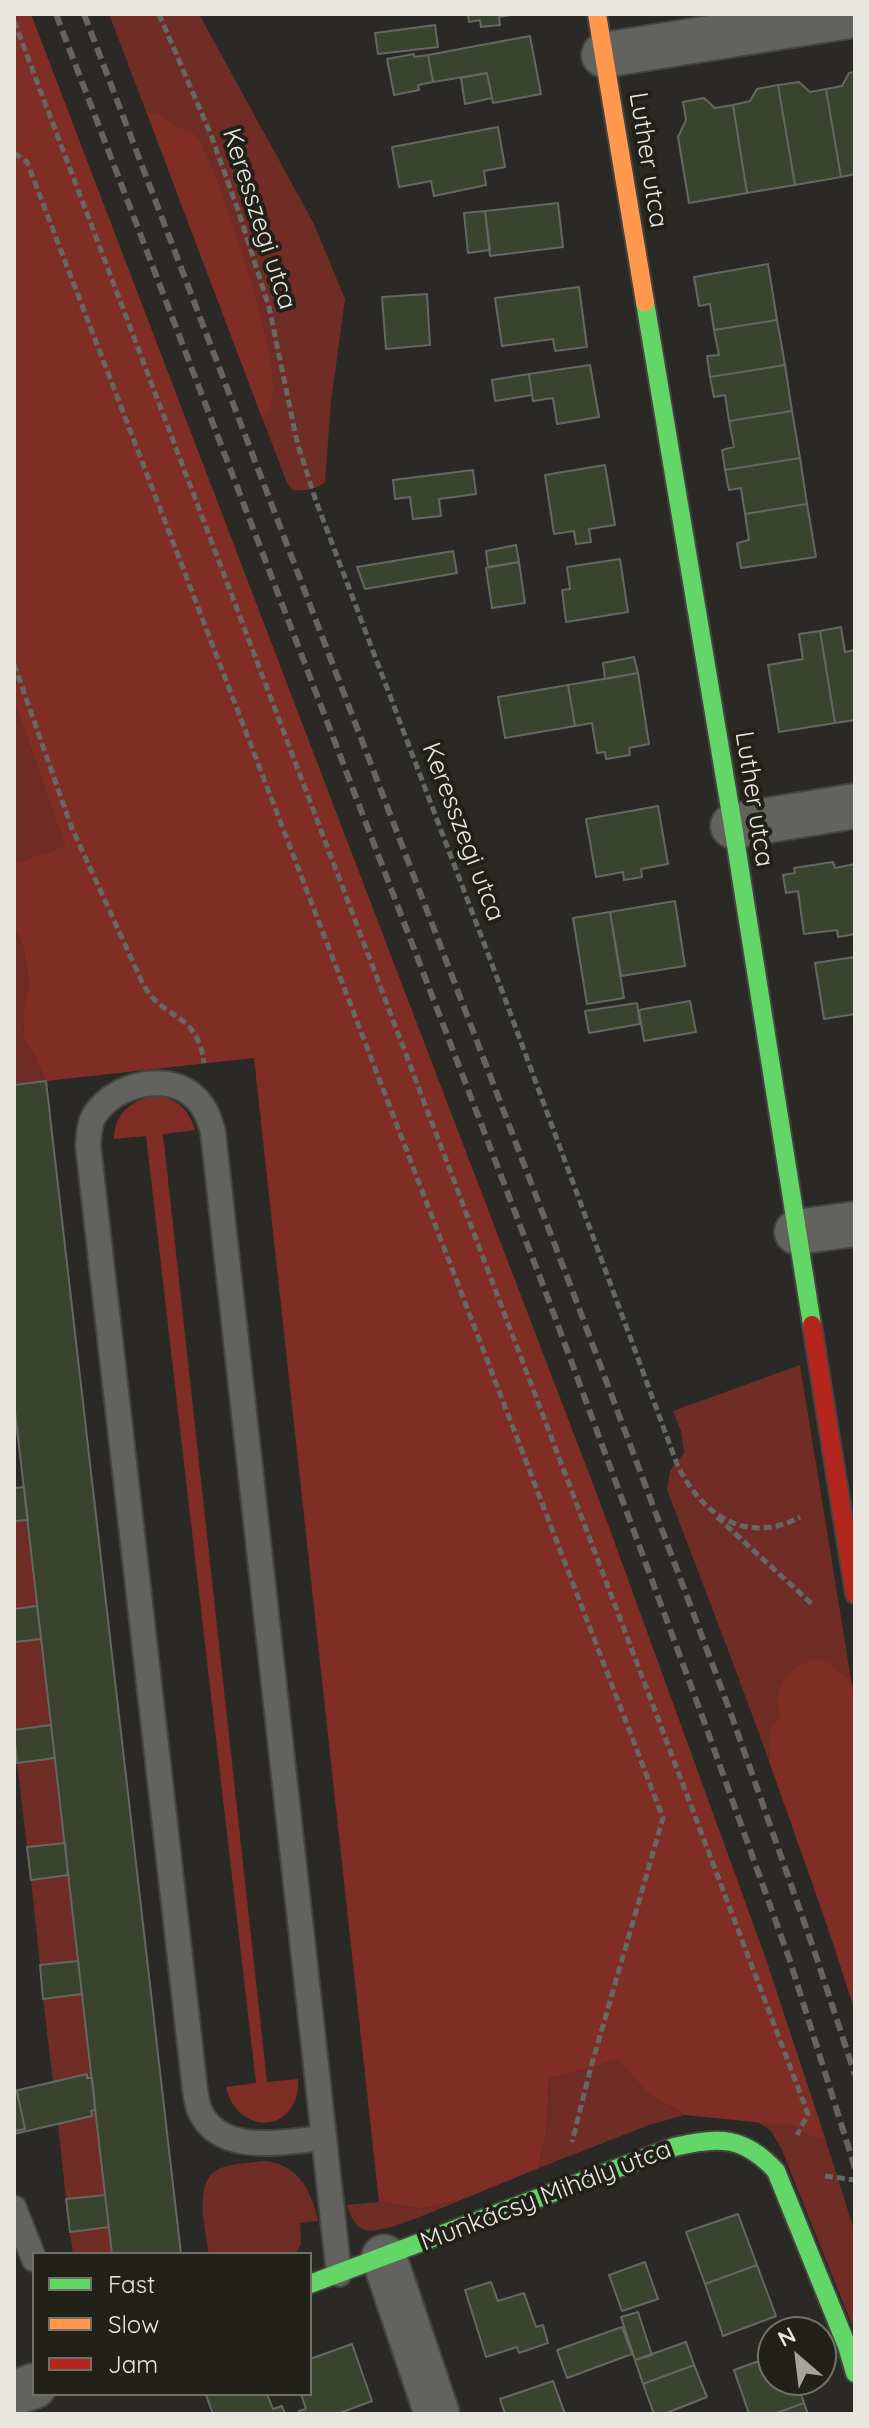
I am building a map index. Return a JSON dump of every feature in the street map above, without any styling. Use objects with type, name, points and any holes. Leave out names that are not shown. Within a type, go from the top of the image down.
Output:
[{"type":"street","points":[[601,35],[855,15]]},
{"type":"street","name":"Luther utca","points":[[601,35],[733,826],[855,1594]]},
{"type":"street","points":[[733,826],[855,806]]},
{"type":"street","points":[[797,1232],[855,1224]]},
{"type":"street","name":"Munkácsy Mihály utca","points":[[312,2283],[674,2147],[706,2140],[724,2139],[741,2143],[767,2159],[776,2171]]},
{"type":"street","points":[[776,2171],[855,2373]]},
{"type":"street","points":[[384,2257],[437,2414]]},
{"type":"lane","points":[[322,2138],[249,2143],[227,2137],[199,2111],[193,2074],[88,1145],[92,1121],[106,1101],[125,1090],[155,1084],[183,1088],[192,1095],[206,1111],[213,1132],[339,2274]]},
{"type":"lane","points":[[14,2208],[32,2254]]},
{"type":"path","name":"Keresszegi utca","points":[[159,14],[239,213],[269,307],[294,429],[316,501],[684,1480],[704,1506],[739,1526],[774,1527],[806,1513],[837,1477]]},
{"type":"path","points":[[14,21],[808,2114],[776,2171]]},
{"type":"path","points":[[14,153],[27,162],[663,1818],[591,2067],[560,2190]]},
{"type":"path","points":[[14,664],[71,826],[143,984],[153,999],[187,1024],[199,1039],[213,1132]]},
{"type":"path","points":[[704,1506],[820,1611]]},
{"type":"shaded area","points":[[14,14],[31,14],[601,1505],[766,1959],[826,2141],[794,2126],[685,2115],[647,2093],[618,2060],[549,2079],[547,2125],[539,2168],[461,2200],[420,2209],[379,2202],[254,1058],[46,1081],[24,1038],[23,1012],[29,984],[24,950],[14,926],[14,863],[65,846],[14,701]]},
{"type":"shaded area","points":[[109,14],[199,14],[314,224],[345,299],[331,402],[325,482],[317,487],[292,490],[287,483]]},
{"type":"shaded area","points":[[147,113],[159,114],[170,123],[193,133],[200,141],[216,178],[251,281],[269,351],[274,390],[269,411],[262,418]]},
{"type":"shaded area","points":[[14,701],[65,846],[14,863]]},
{"type":"shaded area","points":[[14,927],[24,950],[29,984],[23,1012],[24,1038],[46,1081],[14,1085]]},
{"type":"shaded area","points":[[152,1096],[168,1098],[180,1105],[195,1130],[163,1134],[267,2082],[298,2079],[296,2097],[290,2110],[280,2119],[268,2122],[255,2121],[243,2115],[233,2104],[226,2087],[256,2083],[146,1136],[114,1139],[117,1123],[125,1110]]},
{"type":"shaded area","points":[[800,1365],[855,1704],[855,2011],[788,1814],[667,1490],[670,1471],[684,1453],[681,1431],[673,1411]]},
{"type":"shaded area","points":[[28,1520],[37,1606],[14,1609],[14,1521]]},
{"type":"shaded area","points":[[41,1639],[51,1725],[14,1730],[14,1642]]},
{"type":"shaded area","points":[[816,1659],[828,1663],[852,1683],[855,1704],[855,2011],[770,1764],[770,1729],[780,1717],[778,1698],[782,1682],[797,1668]]},
{"type":"shaded area","points":[[55,1758],[65,1843],[27,1847],[17,1763]]},
{"type":"shaded area","points":[[68,1875],[78,1961],[40,1965],[31,1880]]},
{"type":"shaded area","points":[[82,1994],[92,2078],[53,2082],[43,1999]]},
{"type":"shaded area","points":[[618,2060],[647,2093],[685,2115],[649,2125],[539,2168],[547,2125],[549,2079]]},
{"type":"shaded area","points":[[95,2110],[105,2195],[66,2199],[57,2115]]},
{"type":"shaded area","points":[[756,2121],[794,2126],[826,2141],[855,2233],[855,2332],[781,2148],[771,2131]]},
{"type":"shaded area","points":[[274,2163],[285,2167],[301,2180],[312,2199],[318,2221],[300,2223],[301,2244],[297,2252],[209,2252],[203,2218],[207,2181],[213,2173],[238,2164]]},
{"type":"shaded area","points":[[461,2200],[373,2231],[358,2226],[347,2205],[379,2202],[420,2209]]},
{"type":"shaded area","points":[[109,2227],[112,2252],[73,2252],[70,2232]]},
{"type":"building","points":[[468,14],[517,14],[499,17],[500,25],[481,27],[480,20],[469,22]]},
{"type":"building","points":[[435,25],[438,47],[378,54],[375,33]]},
{"type":"building","points":[[530,36],[541,94],[493,103],[487,73],[433,82],[428,55]]},
{"type":"building","points":[[414,54],[414,57],[428,55],[433,82],[418,85],[419,90],[394,95],[387,59]]},
{"type":"building","points":[[855,72],[855,174],[841,177],[826,89],[842,86],[849,73]]},
{"type":"building","points":[[487,73],[492,98],[465,104],[461,78]]},
{"type":"building","points":[[799,82],[810,92],[826,89],[841,177],[795,185],[778,85]]},
{"type":"building","points":[[778,85],[795,185],[747,193],[733,105],[750,101],[757,89]]},
{"type":"building","points":[[704,98],[715,108],[733,105],[747,193],[689,203],[678,137],[686,120],[683,102]]},
{"type":"building","points":[[498,127],[505,167],[484,171],[486,185],[434,196],[431,181],[399,187],[392,147]]},
{"type":"building","points":[[558,203],[563,247],[490,256],[485,211]]},
{"type":"building","points":[[485,211],[490,250],[468,253],[464,213]]},
{"type":"building","points":[[768,264],[777,320],[714,330],[710,304],[699,306],[694,277]]},
{"type":"building","points":[[579,287],[587,347],[555,351],[553,339],[502,346],[495,298]]},
{"type":"building","points":[[427,294],[430,345],[386,349],[382,297]]},
{"type":"building","points":[[777,320],[785,365],[710,377],[707,356],[719,355],[714,330]]},
{"type":"building","points":[[590,365],[599,417],[557,424],[553,398],[533,401],[529,374]]},
{"type":"building","points":[[785,365],[792,411],[729,421],[725,395],[714,397],[710,377]]},
{"type":"building","points":[[529,374],[532,395],[495,401],[492,380]]},
{"type":"building","points":[[792,411],[800,458],[725,470],[722,450],[734,447],[729,421]]},
{"type":"building","points":[[800,458],[807,504],[745,514],[741,488],[729,490],[725,470]]},
{"type":"building","points":[[605,465],[615,525],[589,529],[591,542],[576,544],[574,531],[554,534],[545,475]]},
{"type":"building","points":[[473,470],[476,494],[439,499],[441,516],[413,519],[410,497],[395,499],[393,480]]},
{"type":"building","points":[[807,504],[816,557],[741,568],[737,543],[749,540],[745,514]]},
{"type":"building","points":[[516,545],[519,562],[488,567],[486,551]]},
{"type":"building","points":[[453,551],[457,573],[365,589],[357,567]]},
{"type":"building","points":[[620,559],[628,612],[566,622],[562,590],[570,589],[567,567]]},
{"type":"building","points":[[519,562],[525,603],[492,608],[486,568]]},
{"type":"building","points":[[841,627],[845,652],[855,650],[855,720],[835,723],[820,631]]},
{"type":"building","points":[[820,631],[835,723],[779,732],[768,665],[803,659],[799,634]]},
{"type":"building","points":[[634,657],[638,673],[605,679],[603,663]]},
{"type":"building","points":[[638,673],[649,744],[629,748],[630,755],[606,759],[605,752],[597,753],[592,723],[575,726],[568,685]]},
{"type":"building","points":[[568,685],[575,726],[505,738],[498,697]]},
{"type":"building","points":[[658,806],[668,864],[641,869],[642,877],[624,880],[623,872],[596,877],[586,819]]},
{"type":"building","points":[[833,862],[835,868],[855,864],[855,934],[838,937],[837,930],[804,934],[798,891],[786,893],[783,875],[795,873],[794,868]]},
{"type":"building","points":[[675,901],[685,966],[621,976],[610,912]]},
{"type":"building","points":[[610,912],[624,998],[587,1004],[573,918]]},
{"type":"building","points":[[855,957],[855,1014],[824,1019],[815,963]]},
{"type":"building","points":[[690,1001],[696,1032],[644,1041],[639,1010]]},
{"type":"building","points":[[637,1003],[640,1024],[589,1033],[585,1011]]},
{"type":"building","points":[[46,1081],[181,2252],[112,2252],[14,1403],[14,1085]]},
{"type":"building","points":[[24,1487],[28,1520],[14,1521],[14,1488]]},
{"type":"building","points":[[37,1606],[41,1639],[14,1642],[14,1609]]},
{"type":"building","points":[[51,1725],[55,1758],[17,1763],[14,1730]]},
{"type":"building","points":[[65,1843],[68,1875],[31,1880],[27,1847]]},
{"type":"building","points":[[78,1961],[82,1994],[43,1999],[40,1965]]},
{"type":"building","points":[[87,2074],[87,2078],[92,2078],[94,2094],[95,2110],[91,2111],[92,2116],[14,2134],[14,2131],[25,2129],[17,2092],[14,2091]]},
{"type":"building","points":[[17,2092],[25,2129],[14,2131],[14,2093]]},
{"type":"building","points":[[105,2195],[109,2227],[70,2232],[66,2199]]},
{"type":"building","points":[[738,2214],[757,2265],[705,2284],[686,2232]]},
{"type":"building","points":[[645,2262],[658,2299],[622,2311],[609,2275]]},
{"type":"building","points":[[757,2265],[776,2316],[757,2316],[757,2323],[723,2336],[705,2284]]},
{"type":"building","points":[[491,2282],[498,2301],[524,2293],[536,2327],[543,2325],[548,2343],[519,2353],[517,2347],[486,2357],[465,2290]]},
{"type":"building","points":[[638,2312],[652,2355],[635,2360],[621,2317]]},
{"type":"building","points":[[622,2327],[632,2354],[567,2378],[557,2350]]},
{"type":"building","points":[[686,2342],[694,2365],[643,2384],[635,2360]]},
{"type":"building","points":[[352,2344],[372,2401],[337,2414],[300,2414],[299,2411],[306,2409],[302,2396],[312,2396],[312,2358]]},
{"type":"building","points":[[757,2362],[757,2396],[802,2396],[804,2403],[774,2414],[749,2414],[734,2370]]},
{"type":"building","points":[[694,2365],[707,2397],[664,2414],[654,2414],[643,2384]]},
{"type":"building","points":[[553,2381],[565,2414],[505,2414],[500,2399]]},
{"type":"building","points":[[206,2396],[268,2396],[273,2409],[282,2406],[285,2414],[213,2414]]},
{"type":"building","points":[[804,2403],[808,2414],[774,2414]]},
{"type":"railway","points":[[56,14],[549,1301],[790,1961],[855,2168]]},
{"type":"railway","points":[[84,14],[731,1714],[855,2075]]},
{"type":"traffic: fast","points":[[645,302],[733,826],[812,1325]]},
{"type":"traffic: fast","points":[[312,2283],[674,2147],[704,2141],[730,2142],[753,2151],[776,2171],[855,2373]]},
{"type":"traffic: slow","points":[[597,14],[645,302]]},
{"type":"traffic: jam","points":[[812,1325],[855,1594]]}]
